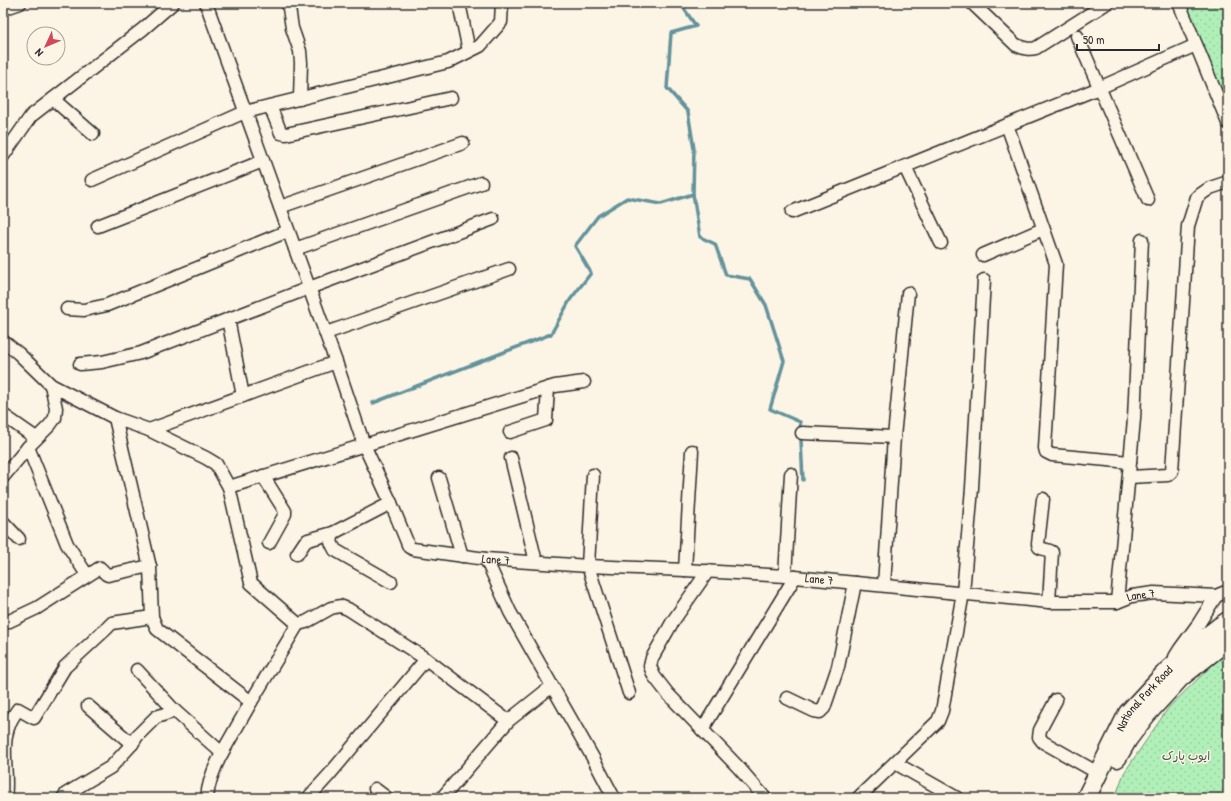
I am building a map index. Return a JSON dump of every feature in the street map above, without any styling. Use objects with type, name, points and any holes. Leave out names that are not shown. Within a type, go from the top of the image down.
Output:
[{"type":"main road","name":"National Park Road","points":[[1086,798],[1128,713],[1166,672],[1197,644],[1219,626],[1228,621]]},
{"type":"main road","name":"National Park Road","points":[[1099,798],[1102,786],[1128,738],[1146,715],[1181,677],[1228,640]]},
{"type":"street","points":[[4,7],[20,3]]},
{"type":"street","points":[[3,156],[31,116],[144,30],[173,3]]},
{"type":"street","points":[[206,3],[326,333],[364,445],[391,503],[333,533],[308,540],[297,554]]},
{"type":"street","points":[[287,3],[292,28],[300,52],[300,99]]},
{"type":"street","points":[[459,3],[469,51]]},
{"type":"street","points":[[92,180],[245,112],[448,62],[480,46],[501,22],[502,3]]},
{"type":"street","points":[[972,3],[1016,45],[1029,50],[1036,48],[1107,3]]},
{"type":"street","points":[[1179,3],[1228,122]]},
{"type":"street","points":[[1077,36],[1148,200]]},
{"type":"street","points":[[792,212],[1099,88],[1196,45]]},
{"type":"street","points":[[270,106],[281,133],[286,134],[451,98]]},
{"type":"street","points":[[53,99],[93,134]]},
{"type":"street","points":[[1007,125],[1056,264],[1045,448],[1046,452],[1052,455],[1130,462]]},
{"type":"street","points":[[280,207],[463,143]]},
{"type":"street","points":[[98,226],[263,161]]},
{"type":"street","points":[[905,166],[941,244]]},
{"type":"street","points":[[295,249],[481,182]]},
{"type":"street","points":[[1128,476],[1168,475],[1172,471],[1188,226],[1197,197],[1210,188],[1228,182]]},
{"type":"street","points":[[80,364],[102,362],[141,353],[493,219]]},
{"type":"street","points":[[983,255],[1043,229]]},
{"type":"street","points":[[67,309],[84,310],[107,305],[288,231]]},
{"type":"street","points":[[1117,602],[1134,419],[1142,240]]},
{"type":"street","points":[[326,333],[509,269]]},
{"type":"street","points":[[858,798],[938,721],[942,711],[963,593],[972,488],[984,280]]},
{"type":"street","points":[[884,585],[894,437],[908,293]]},
{"type":"street","points":[[228,319],[243,396]]},
{"type":"street","points":[[3,341],[18,353],[51,385],[115,418],[149,430],[216,464],[229,487],[251,583],[298,624]]},
{"type":"street","points":[[149,430],[336,362]]},
{"type":"street","points":[[229,487],[548,388],[584,382]]},
{"type":"street","points":[[3,476],[55,418],[56,408],[51,385]]},
{"type":"street","points":[[510,432],[546,420],[548,388]]},
{"type":"street","points":[[3,415],[32,443],[66,544],[88,575]]},
{"type":"street","points":[[115,418],[150,566],[152,617],[157,629],[251,702]]},
{"type":"street","points":[[802,432],[894,437]]},
{"type":"street","points":[[685,570],[692,451]]},
{"type":"street","points":[[511,458],[536,562]]},
{"type":"street","points":[[702,730],[790,577],[792,474]]},
{"type":"street","points":[[593,475],[588,566],[629,693]]},
{"type":"street","points":[[263,476],[285,514],[268,543]]},
{"type":"street","points":[[439,478],[462,556]]},
{"type":"street","points":[[1043,499],[1038,544],[1041,549],[1050,550],[1052,552],[1050,602]]},
{"type":"street","name":"Lane 7","points":[[391,503],[409,547],[412,549],[417,551],[486,559],[790,577],[1050,602],[1117,602],[1132,596],[1154,593],[1216,596],[1228,591]]},
{"type":"street","points":[[3,522],[19,539]]},
{"type":"street","points":[[333,533],[331,542],[335,550],[391,582]]},
{"type":"street","points":[[486,559],[510,612],[614,798]]},
{"type":"street","points":[[3,624],[37,608],[100,568],[108,575],[150,566]]},
{"type":"street","points":[[708,572],[673,621],[652,658],[650,666],[654,676],[668,694],[739,768],[765,798]]},
{"type":"street","points":[[787,698],[814,711],[820,712],[824,708],[838,667],[855,583]]},
{"type":"street","points":[[1166,672],[1216,596]]},
{"type":"street","points":[[207,798],[208,790],[218,760],[298,624],[306,622],[331,608],[340,606],[348,609],[426,660],[508,721]]},
{"type":"street","points":[[5,798],[4,779],[6,726],[18,709],[34,718],[65,668],[112,623],[152,617]]},
{"type":"street","points":[[308,798],[426,660]]},
{"type":"street","points":[[137,670],[175,711],[222,753]]},
{"type":"street","points":[[442,798],[508,721],[552,686]]},
{"type":"street","points":[[1056,700],[1040,730],[1040,737],[1043,742],[1098,773]]},
{"type":"street","points":[[88,706],[132,744]]},
{"type":"street","points":[[63,798],[66,794],[111,767],[132,744],[137,736],[156,717],[175,711]]},
{"type":"street","points":[[895,763],[957,798]]},
{"type":"street","points":[[375,789],[387,798]]},
{"type":"green space","points":[[1175,3],[1228,3],[1228,109]]},
{"type":"green space","name":"ایوب پارک","points":[[1228,650],[1228,798],[1115,798],[1124,773],[1169,707]]},
{"type":"waterway","points":[[373,403],[551,334],[570,300],[591,273],[575,246],[598,216],[627,198],[661,204],[693,194],[694,149],[688,112],[667,88],[671,33],[696,26],[680,3]]},
{"type":"waterway","points":[[693,194],[700,237],[715,244],[726,275],[750,279],[766,305],[784,361],[770,409],[800,422],[803,480]]}]
